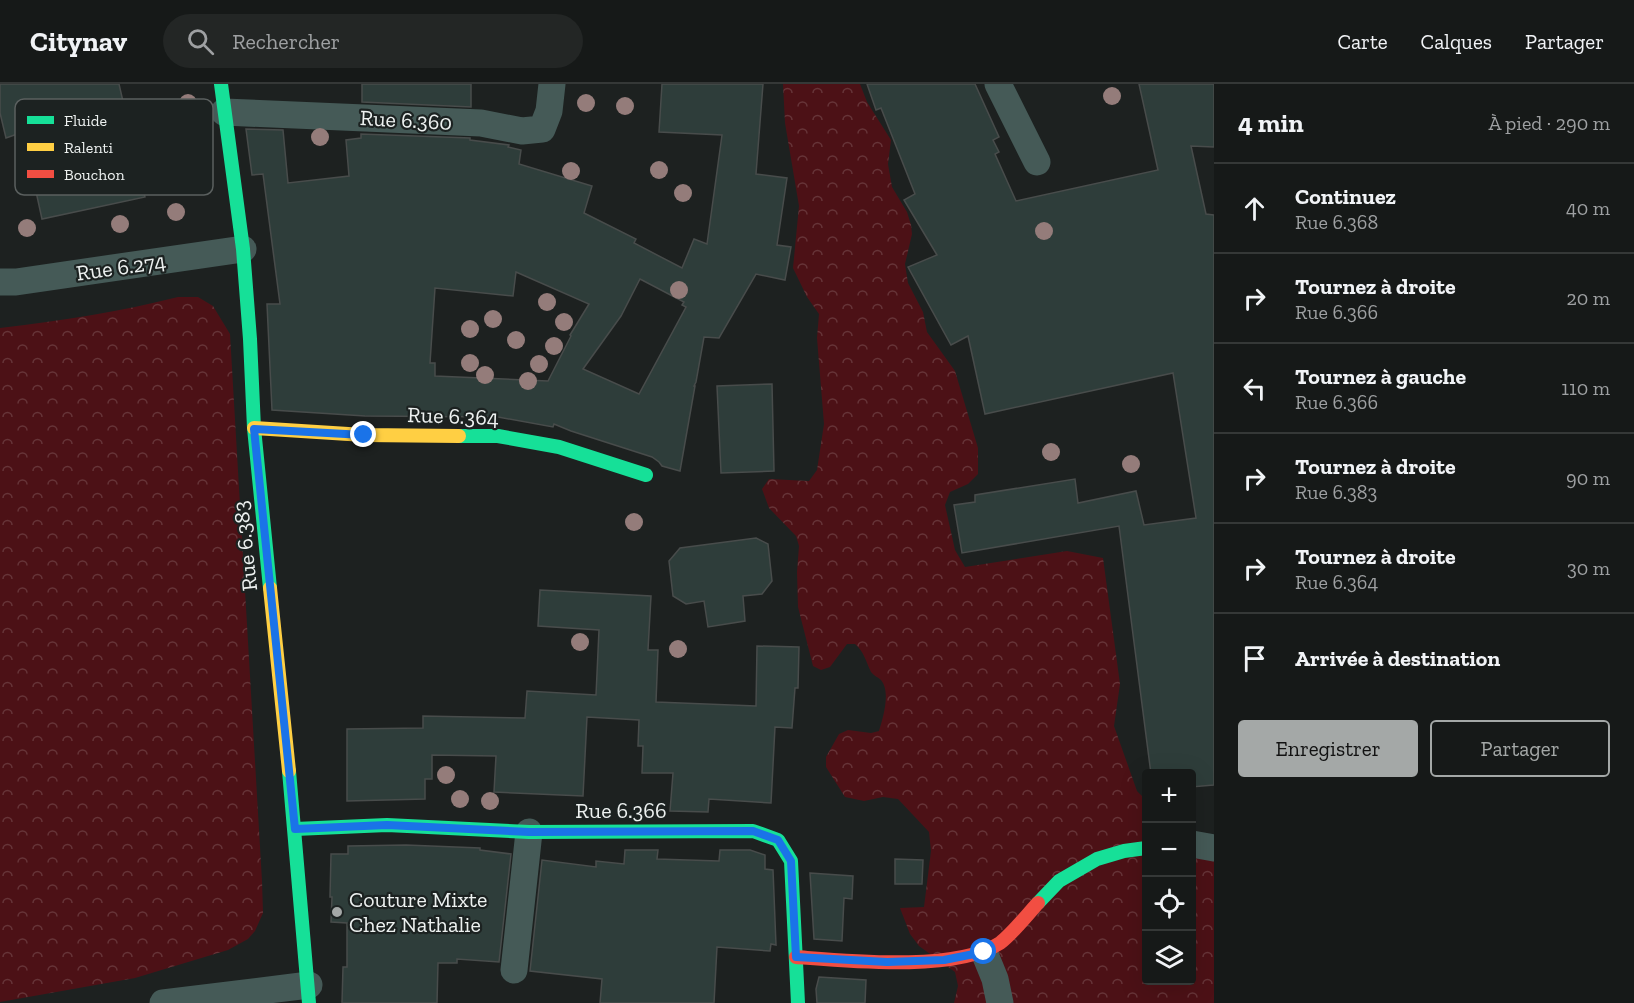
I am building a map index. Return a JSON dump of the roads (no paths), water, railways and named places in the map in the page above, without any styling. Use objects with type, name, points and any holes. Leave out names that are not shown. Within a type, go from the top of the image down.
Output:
[{"type":"street","name":"Rue 6.383","points":[[221,84],[243,249],[254,429],[295,829],[309,994]]},
{"type":"street","name":"Rue 6.360","points":[[224,112],[481,123],[522,131],[542,129],[549,111],[552,84]]},
{"type":"street","points":[[998,84],[1037,162]]},
{"type":"street","name":"Rue 6.274","points":[[0,282],[38,279],[243,249]]},
{"type":"street","name":"Rue 6.364","points":[[254,429],[364,435],[498,436],[559,447],[646,475]]},
{"type":"street","name":"Rue 6.366","points":[[295,829],[387,825],[529,832],[753,831],[778,840],[791,861],[798,1003]]},
{"type":"street","points":[[514,970],[529,832]]},
{"type":"street","points":[[1196,845],[1214,848]]},
{"type":"street","points":[[796,957],[887,962],[944,960],[984,952],[993,949],[1001,942],[1059,880],[1097,859],[1124,850],[1142,848]]},
{"type":"street","points":[[984,952],[995,979],[1000,1003]]},
{"type":"street","points":[[164,1003],[309,994]]},
{"type":"place","name":"Couture Mixte Chez Nathalie","points":[[337,912]]}]
